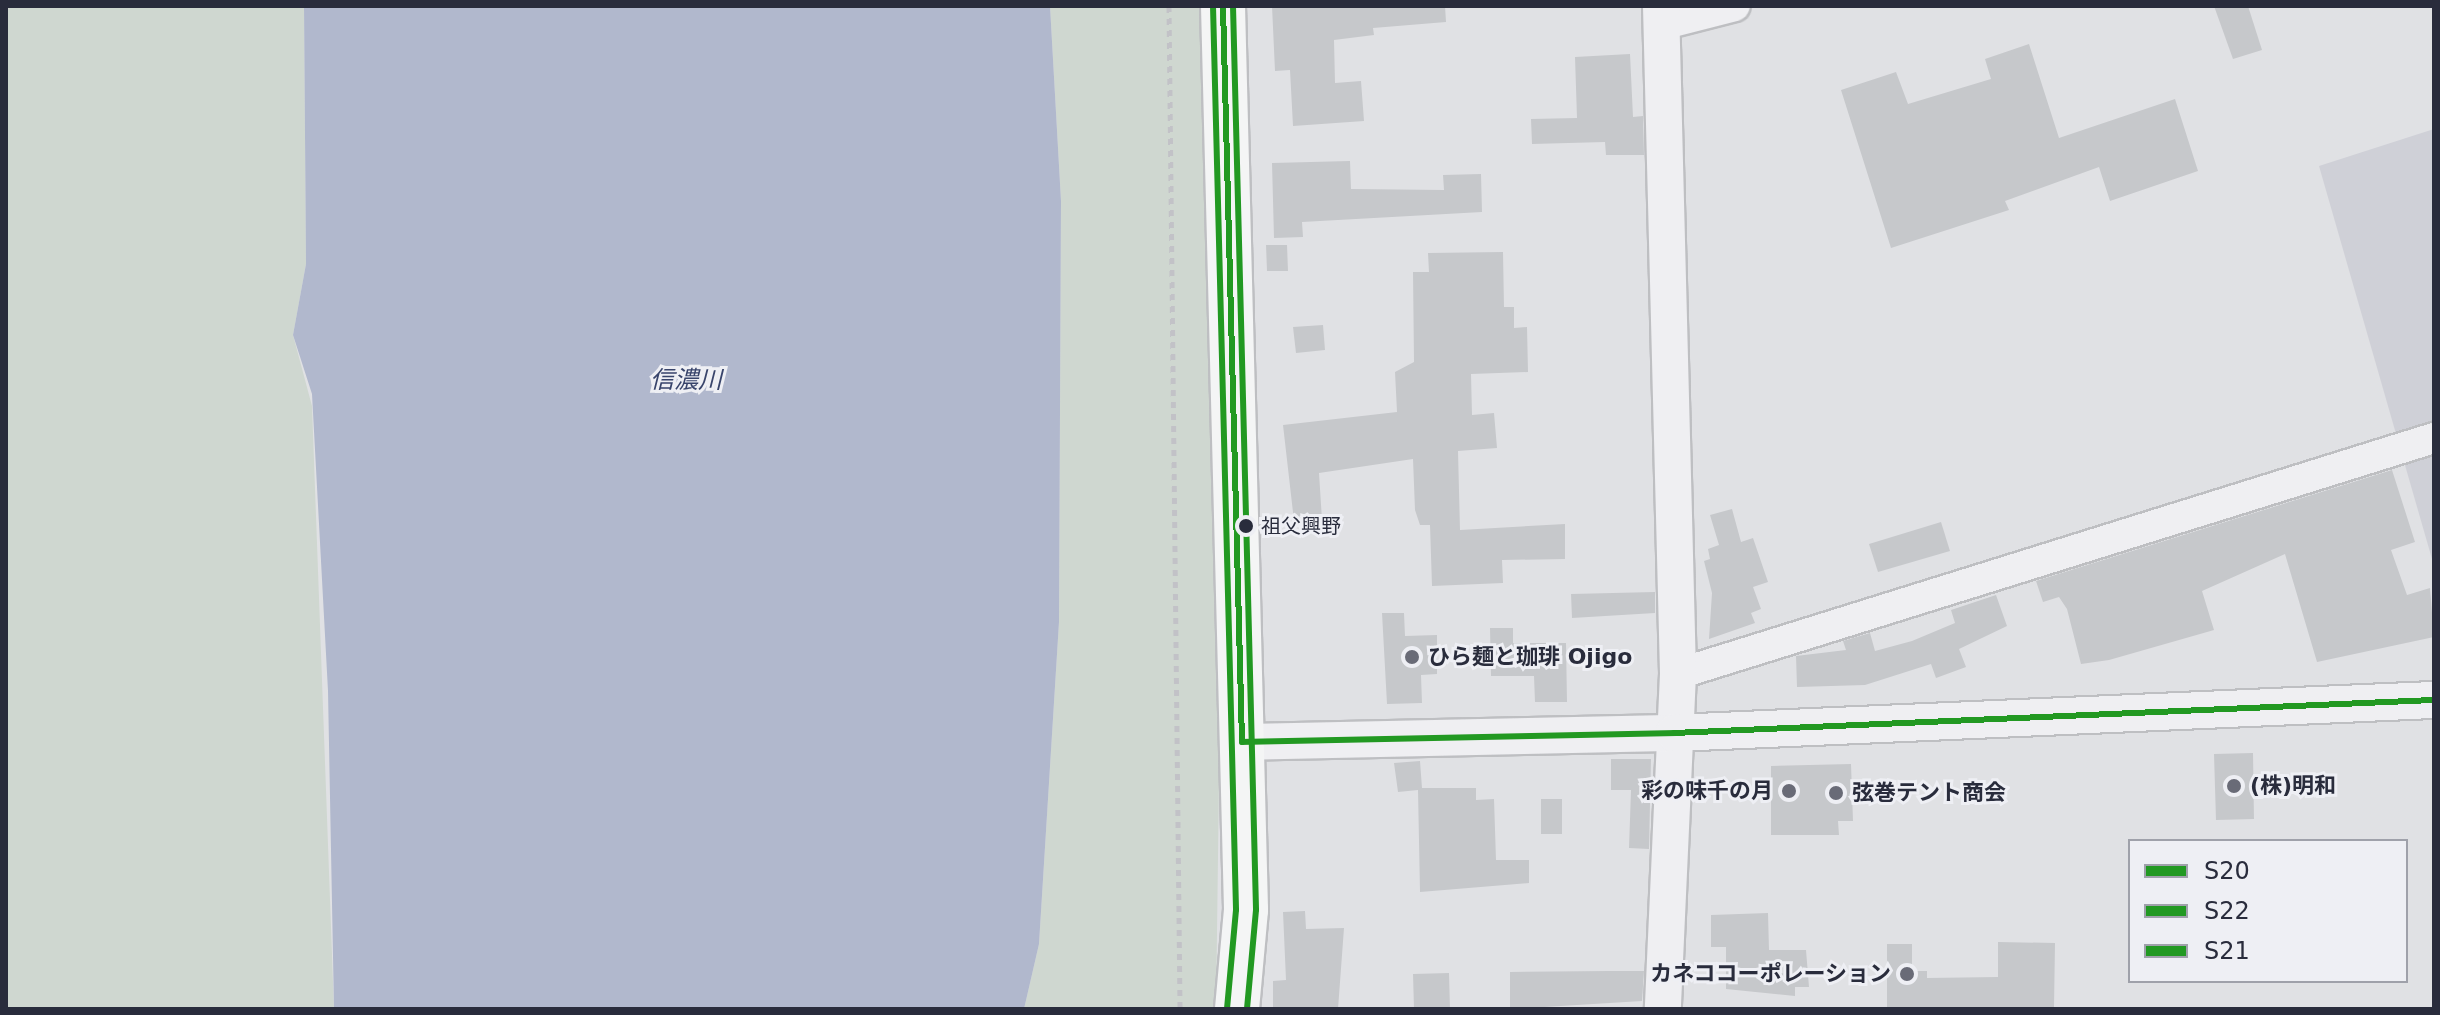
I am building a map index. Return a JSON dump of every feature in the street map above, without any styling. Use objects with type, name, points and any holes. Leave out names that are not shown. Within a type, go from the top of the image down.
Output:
[{"type":"main road","points":[[1223,6],[1246,910],[1237,1009]]},
{"type":"street","points":[[1663,1009],[1678,674],[1661,15],[1735,6]]},
{"type":"street","points":[[1678,674],[2434,438]]},
{"type":"street","points":[[1242,742],[1674,733],[2434,700],[2434,717]]},
{"type":"path","points":[[1169,6],[1180,1009]]},
{"type":"shaded area","points":[[6,6],[304,6],[306,264],[293,335],[312,406],[334,1009],[6,1009]]},
{"type":"shaded area","points":[[1050,6],[1203,6],[1220,705],[1216,1009],[1024,1009],[1039,944],[1059,622],[1061,201]]},
{"type":"shaded area","points":[[2434,129],[2434,566],[2319,166]]},
{"type":"water","name":"信濃川","points":[[304,6],[1050,6],[1061,201],[1059,622],[1039,944],[1024,1009],[334,1009],[328,691],[312,394],[293,335],[306,264]]},
{"type":"building","points":[[1272,6],[1445,6],[1446,22],[1373,28],[1374,35],[1334,40],[1335,83],[1361,81],[1364,121],[1293,126],[1290,70],[1275,71]]},
{"type":"building","points":[[2214,6],[2248,6],[2262,50],[2233,59]]},
{"type":"building","points":[[2029,44],[2059,138],[2175,99],[2198,171],[2110,201],[2099,167],[2005,201],[2009,210],[1891,248],[1841,90],[1896,72],[1908,104],[1991,79],[1985,59]]},
{"type":"building","points":[[1630,54],[1633,117],[1643,116],[1644,155],[1606,155],[1605,142],[1532,144],[1531,119],[1577,118],[1575,57]]},
{"type":"building","points":[[1350,161],[1351,189],[1444,190],[1443,175],[1481,174],[1482,212],[1302,222],[1303,237],[1274,238],[1272,163]]},
{"type":"building","points":[[1266,245],[1287,245],[1288,271],[1267,271]]},
{"type":"building","points":[[1503,252],[1504,307],[1514,307],[1514,328],[1527,327],[1528,372],[1471,374],[1472,415],[1494,413],[1497,448],[1458,451],[1460,530],[1565,524],[1565,559],[1502,560],[1503,583],[1432,586],[1430,525],[1420,525],[1415,510],[1413,459],[1319,473],[1322,520],[1294,521],[1283,425],[1397,412],[1395,372],[1414,362],[1413,272],[1429,272],[1428,253]]},
{"type":"building","points":[[1323,325],[1325,350],[1296,353],[1293,327]]},
{"type":"building","points":[[2392,470],[2415,542],[2391,550],[2407,595],[2430,588],[2434,637],[2317,662],[2285,554],[2202,591],[2214,630],[2109,660],[2081,664],[2067,609],[2059,597],[2043,602],[2036,581]]},
{"type":"building","points":[[1732,509],[1741,542],[1753,538],[1768,582],[1753,587],[1761,609],[1751,613],[1755,623],[1709,639],[1712,593],[1704,561],[1710,559],[1708,549],[1719,545],[1710,515]]},
{"type":"building","points":[[1941,522],[1950,551],[1878,572],[1869,544]]},
{"type":"building","points":[[1655,592],[1655,613],[1572,618],[1571,594]]},
{"type":"building","points":[[1996,595],[2007,626],[1959,649],[1966,667],[1936,678],[1931,664],[1865,685],[1797,687],[1796,656],[1846,650],[1843,641],[1870,633],[1875,651],[1912,641],[1955,623],[1951,610]]},
{"type":"building","name":"ひら麺と珈琲 Ojigo","points":[[1382,613],[1404,613],[1405,636],[1437,635],[1437,674],[1421,675],[1422,703],[1387,704]]},
{"type":"building","points":[[1490,628],[1513,628],[1513,643],[1566,643],[1567,702],[1535,702],[1534,676],[1491,676]]},
{"type":"building","name":"(株)明和","points":[[2253,753],[2254,819],[2216,820],[2214,754]]},
{"type":"building","points":[[1611,759],[1651,759],[1649,849],[1629,848],[1631,790],[1611,790]]},
{"type":"building","points":[[1420,761],[1422,788],[1476,788],[1476,800],[1494,799],[1496,860],[1529,860],[1529,883],[1420,892],[1418,790],[1398,792],[1394,763]]},
{"type":"building","points":[[1851,764],[1853,821],[1838,821],[1839,835],[1771,835],[1771,766]]},
{"type":"building","points":[[1541,799],[1562,799],[1562,834],[1541,834]]},
{"type":"building","points":[[1305,911],[1306,929],[1344,928],[1338,1009],[1273,1009],[1273,981],[1286,980],[1283,912]]},
{"type":"building","points":[[1768,913],[1769,950],[1806,950],[1809,987],[1795,987],[1795,996],[1726,989],[1726,947],[1711,947],[1711,915]]},
{"type":"building","points":[[1998,942],[2055,943],[2054,1007],[1887,1007],[1887,944],[1912,944],[1912,971],[1927,971],[1927,978],[1998,977]]},
{"type":"building","points":[[1644,971],[1642,1001],[1510,1009],[1510,972]]},
{"type":"building","points":[[1449,973],[1450,1009],[1414,1009],[1413,974]]},
{"type":"transit line","name":"S22","points":[[1213,6],[1236,910],[1227,1008]]},
{"type":"transit line","name":"S20","points":[[1223,6],[1242,742],[1674,733],[2434,700]]},
{"type":"transit line","name":"S21","points":[[1233,6],[1256,910],[1247,1009]]},
{"type":"place","name":"祖父興野","points":[[1246,526]]},
{"type":"place","name":"ひら麺と珈琲 Ojigo","points":[[1412,657]]},
{"type":"place","name":"(株)明和","points":[[2234,786]]},
{"type":"place","name":"彩の味千の月","points":[[1789,791]]},
{"type":"place","name":"弦巻テント商会","points":[[1836,793]]},
{"type":"place","name":"カネココーポレーション","points":[[1907,974]]}]
